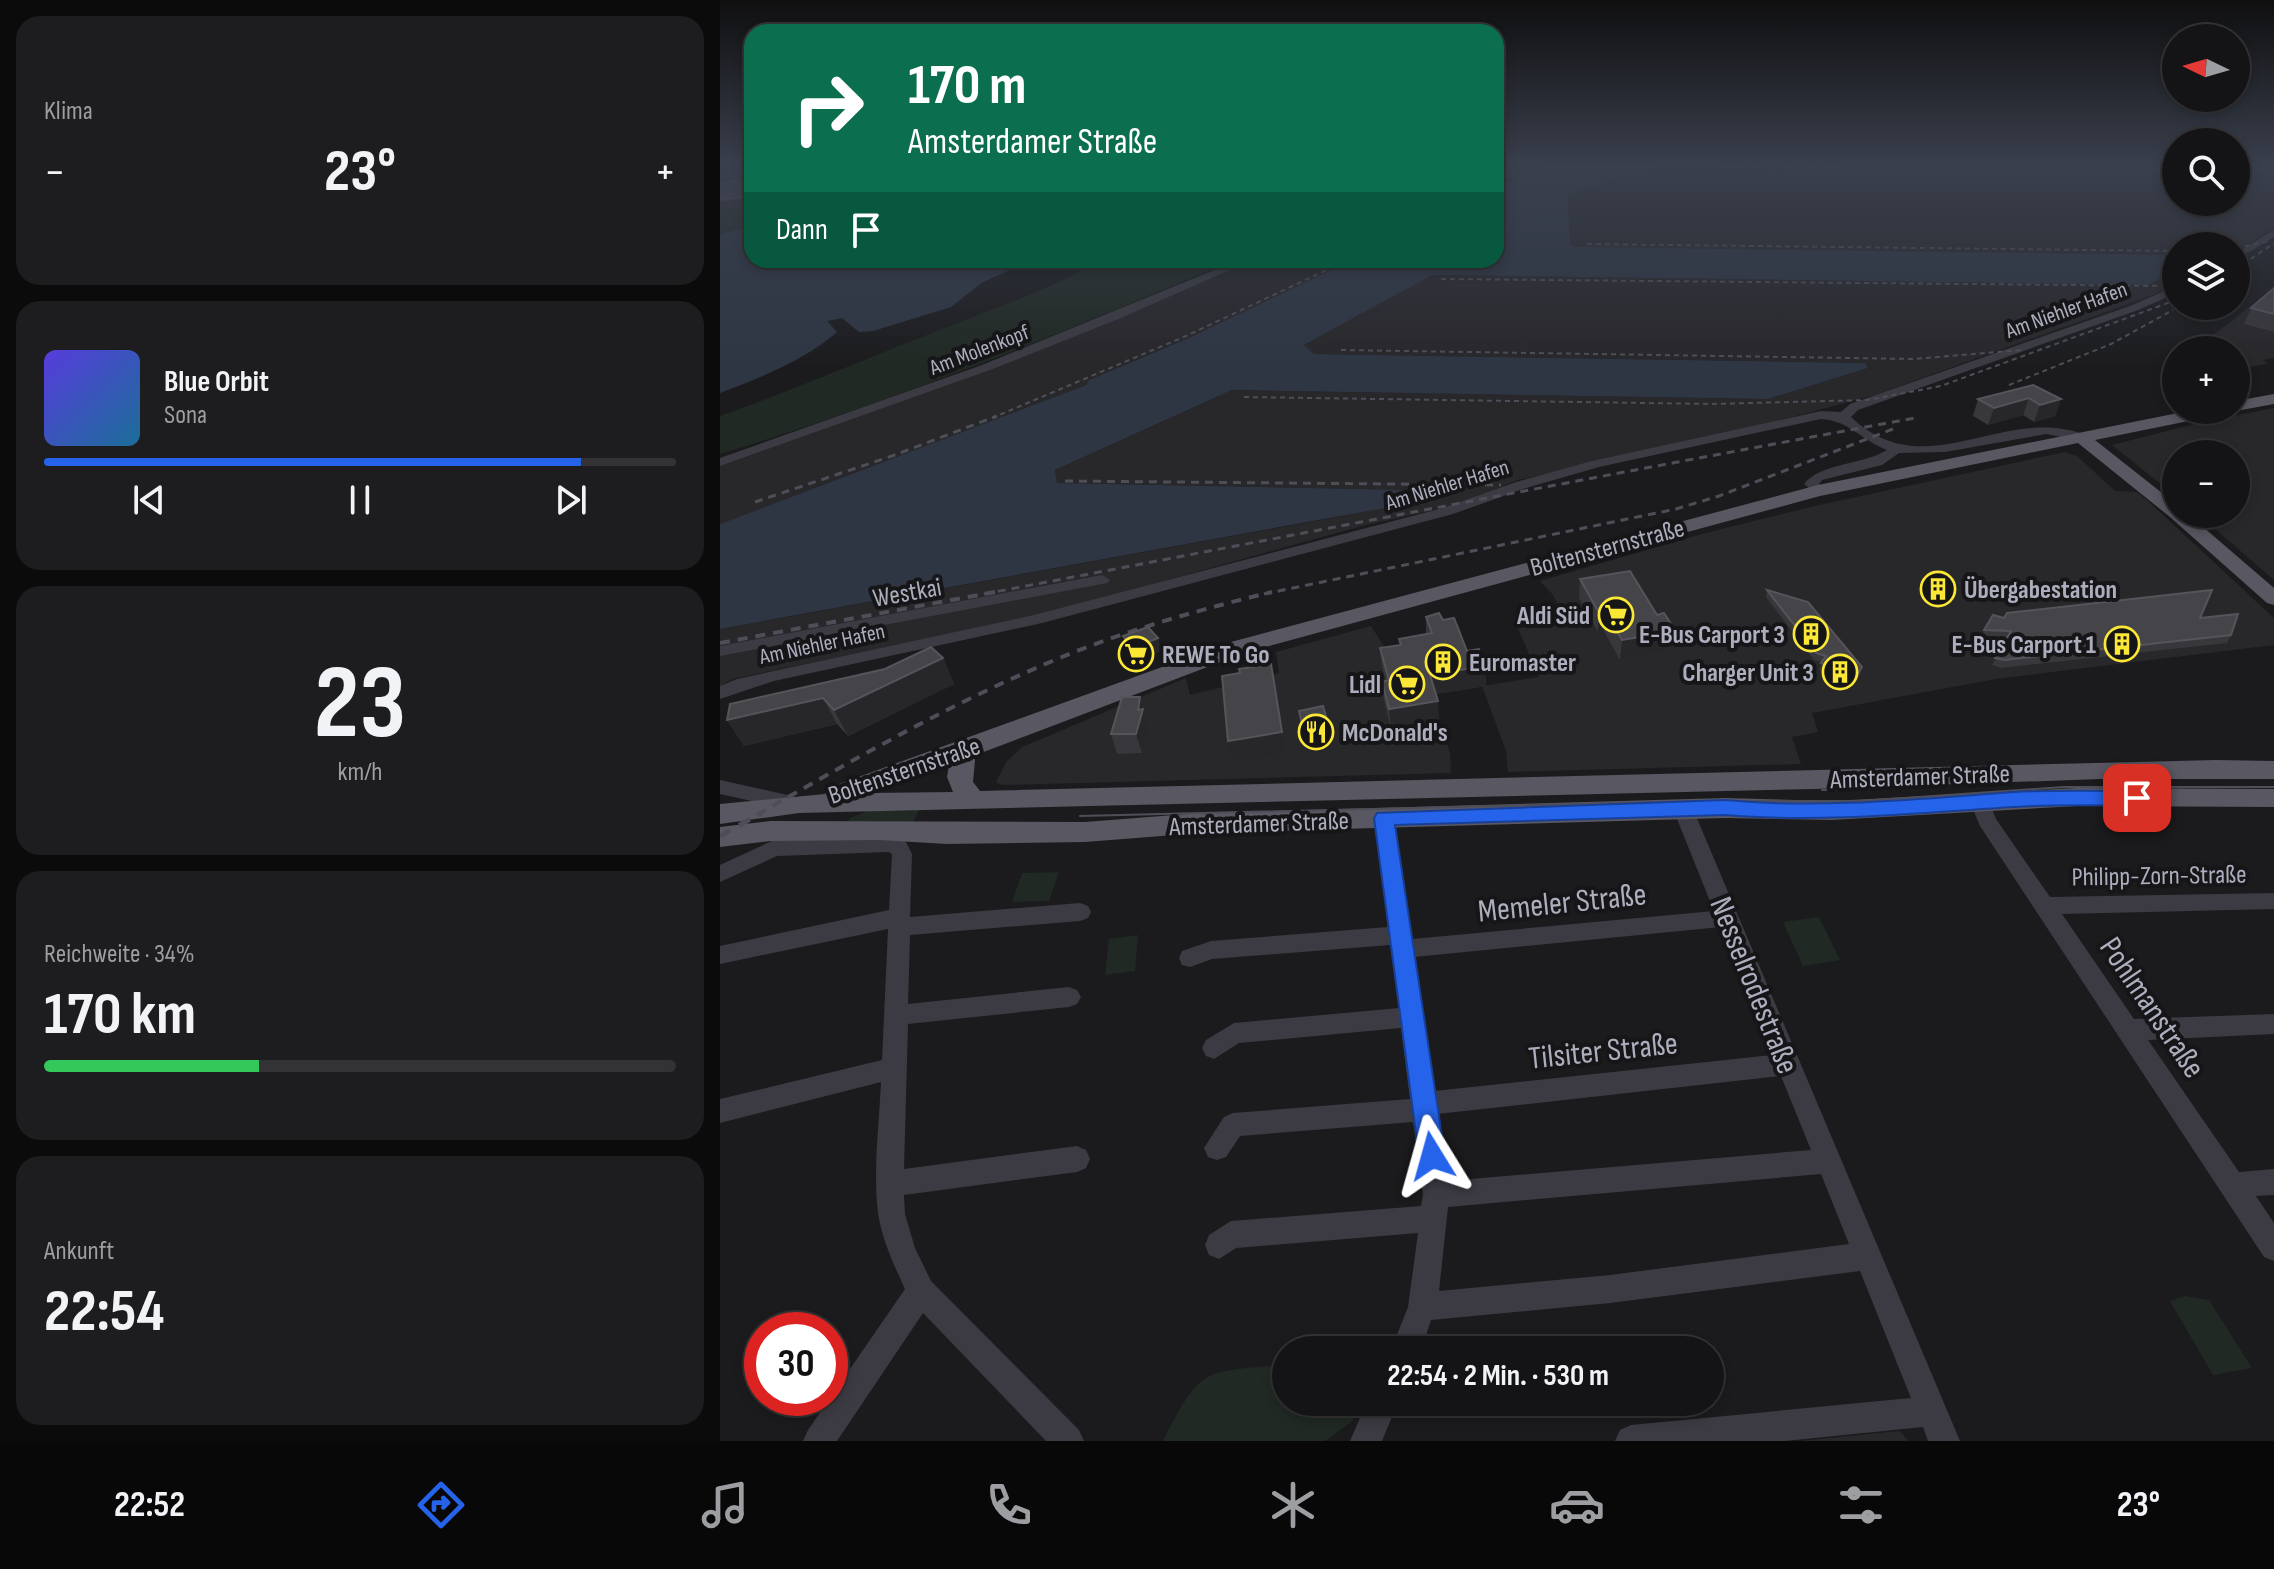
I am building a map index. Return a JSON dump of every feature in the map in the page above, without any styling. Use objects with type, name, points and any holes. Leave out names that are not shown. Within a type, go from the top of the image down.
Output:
[{"type":"main road","points":[[2250,403],[2274,399]]},
{"type":"main road","name":"Boltensternstraße","points":[[799,804],[847,793],[1239,647],[1818,491],[2162,422]]},
{"type":"main road","points":[[2083,439],[2162,503]]},
{"type":"main road","points":[[2192,528],[2274,599]]},
{"type":"main road","name":"Boltensternstraße","points":[[771,831],[907,790],[1009,734]]},
{"type":"main road","points":[[963,760],[958,775],[961,787],[973,800]]},
{"type":"main road","points":[[2187,797],[2171,790],[2165,777],[2197,774],[2207,768]]},
{"type":"main road","name":"Amsterdamer Straße","points":[[799,804],[1098,799],[2207,768],[2274,770]]},
{"type":"main road","name":"Amsterdamer Straße","points":[[771,831],[879,830],[947,834],[1075,832],[1200,823],[1683,809],[1774,812],[1980,802],[2274,798]]},
{"type":"main road","points":[[1075,832],[1064,827],[1064,813],[1074,805],[1098,799]]},
{"type":"main road","points":[[720,814],[799,804]]},
{"type":"main road","points":[[720,837],[771,831]]},
{"type":"street","points":[[2250,248],[2274,233]]},
{"type":"street","name":"Am Molenkopf","points":[[720,462],[876,410],[1054,342],[1228,268]]},
{"type":"street","name":"Am Niehler Hafen","points":[[720,693],[737,685],[774,676],[1036,620],[1440,513],[1521,485],[1597,464],[1821,415],[1844,416],[1854,407],[2162,295]]},
{"type":"street","points":[[1844,416],[1854,426],[1897,449],[1934,451],[2034,433],[2083,439]]},
{"type":"street","points":[[1818,491],[1811,484],[1817,477],[1877,462],[1897,449]]},
{"type":"street","name":"Westkai","points":[[720,651],[1102,580]]},
{"type":"street","points":[[720,787],[763,799],[799,804]]},
{"type":"street","name":"Pohlmanstraße","points":[[1980,802],[1987,821],[2274,1247]]},
{"type":"street","name":"Nesselrodestraße","points":[[1683,809],[1944,1441]]},
{"type":"street","points":[[1384,818],[1425,1106],[1435,1206],[1422,1307],[1411,1336]]},
{"type":"street","points":[[720,874],[774,848],[889,844],[899,847],[902,854],[890,1184],[892,1214],[902,1252],[921,1291],[1068,1441]]},
{"type":"street","name":"Philipp-Zorn-Straße","points":[[2046,906],[2274,901]]},
{"type":"street","points":[[720,955],[899,922],[1080,912]]},
{"type":"street","name":"Memeler Straße","points":[[1190,958],[1211,950],[1402,942],[1728,918]]},
{"type":"street","points":[[895,1015],[1069,997]]},
{"type":"street","points":[[1214,1048],[1234,1033],[1412,1017]]},
{"type":"street","points":[[2128,1030],[2274,1024]]},
{"type":"street","name":"Tilsiter Straße","points":[[1217,1148],[1233,1125],[1788,1064]]},
{"type":"street","points":[[720,1111],[894,1068]]},
{"type":"street","points":[[890,1184],[1077,1159]]},
{"type":"street","points":[[1219,1245],[1231,1235],[1619,1180],[1827,1161]]},
{"type":"street","points":[[2233,1185],[2274,1182]]},
{"type":"street","points":[[1422,1307],[1610,1289],[1867,1256]]},
{"type":"street","points":[[819,1441],[921,1291]]},
{"type":"street","points":[[1631,1441],[1931,1411]]},
{"type":"street","points":[[1366,1441],[1377,1416]]},
{"type":"shaded area","points":[[720,233],[744,233],[744,268],[720,293]]},
{"type":"shaded area","points":[[1570,233],[2162,233],[2162,255],[1578,248],[1570,245]]},
{"type":"shaded area","points":[[2250,233],[2266,233],[2250,243]]},
{"type":"shaded area","points":[[1084,268],[1214,268],[979,364],[720,454],[720,416],[1062,280]]},
{"type":"shaded area","points":[[1232,268],[1335,268],[1191,337],[1089,380],[1086,385],[720,524],[720,465],[1023,356]]},
{"type":"shaded area","points":[[1431,275],[2148,285],[2162,278],[2162,291],[2153,295],[1875,395],[1781,420],[1518,480],[1452,506],[1362,526],[1037,616],[732,679],[720,686],[720,629],[1337,517],[1412,497],[1412,490],[1057,483],[1055,470],[1232,390],[1768,399],[1868,368],[1866,363],[1314,354],[1304,345]]},
{"type":"shaded area","points":[[2274,287],[2274,358],[2263,360],[2268,364],[2250,367],[2250,336],[2210,336],[2233,320],[2250,320],[2250,306]]},
{"type":"shaded area","points":[[2274,408],[2274,580],[2214,528],[2250,528],[2250,440],[2162,440],[2162,485],[2112,445],[2194,424],[2250,424],[2250,413]]},
{"type":"shaded area","points":[[2065,452],[2077,456],[2115,491],[2137,492],[2148,501],[2162,514],[2162,528],[2177,528],[2274,618],[2274,645],[1996,679],[1812,713],[1818,732],[1792,737],[1801,764],[1508,772],[1506,751],[1482,686],[1539,677],[1513,617],[1560,608],[1540,581],[1698,535],[1810,507]]},
{"type":"shaded area","points":[[1371,626],[1390,656],[1418,652],[1450,753],[1451,773],[1002,785],[996,782],[1007,761],[1022,747],[1186,678],[1190,695],[1279,673],[1276,652]]},
{"type":"shaded area","points":[[920,808],[911,826],[846,825],[850,818],[873,809]]},
{"type":"shaded area","points":[[1059,872],[1049,901],[1012,902],[1022,873]]},
{"type":"shaded area","points":[[1819,917],[1840,960],[1803,966],[1783,922]]},
{"type":"shaded area","points":[[1138,935],[1135,971],[1105,975],[1109,939]]},
{"type":"shaded area","points":[[2185,1296],[2209,1300],[2252,1368],[2213,1375],[2170,1301]]},
{"type":"shaded area","points":[[1272,1366],[1272,1416],[1356,1416],[1325,1441],[1163,1441],[1197,1385],[1208,1377],[1237,1369]]},
{"type":"shaded area","points":[[1900,1431],[1908,1441],[1800,1441]]},
{"type":"water","points":[[744,233],[744,268],[1015,268],[983,282],[951,307],[873,331],[859,332],[842,318],[827,321],[837,332],[810,352],[720,393],[720,235]]},
{"type":"water","points":[[1504,233],[1570,233],[1570,244],[1574,247],[2162,255],[2162,278],[2148,285],[1432,275],[1304,345],[1314,354],[1866,363],[1868,368],[1768,399],[1232,390],[1055,470],[1057,483],[1413,490],[1412,503],[720,629],[720,524],[1086,385],[1089,380],[1191,337],[1335,268],[1504,268]]},
{"type":"building","points":[[2274,288],[2274,314],[2251,308]]},
{"type":"building","points":[[2033,385],[2061,399],[2040,405],[2029,398],[1994,408],[1978,399]]},
{"type":"building","points":[[1630,571],[1657,615],[1664,613],[1673,627],[1664,629],[1666,633],[1622,640],[1606,612],[1599,613],[1580,579]]},
{"type":"building","name":"E-Bus Carport 3","points":[[1767,590],[1808,602],[1862,667],[1857,675],[1821,663],[1826,656],[1816,653]]},
{"type":"building","points":[[2212,590],[2200,618],[2238,614],[2231,635],[2004,660],[1995,658],[2011,631],[1984,630],[1993,615],[2004,618],[2007,613]]},
{"type":"building","points":[[1439,613],[1443,620],[1454,618],[1467,651],[1479,649],[1485,666],[1430,675],[1438,701],[1389,709],[1382,682],[1389,680],[1380,648],[1401,645],[1399,639],[1432,633],[1426,617]]},
{"type":"building","points":[[1148,627],[1158,638],[1133,648],[1123,636]]},
{"type":"building","points":[[931,647],[943,658],[834,710],[823,698],[727,720],[730,704],[885,669]]},
{"type":"building","points":[[1271,664],[1282,732],[1228,741],[1222,676],[1240,673],[1239,669]]},
{"type":"building","points":[[1122,697],[1140,697],[1138,710],[1143,709],[1136,734],[1111,734]]},
{"type":"building","points":[[1323,706],[1332,737],[1306,741],[1299,711]]},
{"type":"tram line","points":[[1822,790],[1898,787]]},
{"type":"tram line","points":[[1080,816],[1700,801],[1861,801],[2064,787],[2274,787]]},
{"type":"railway","points":[[2250,245],[2270,241]]},
{"type":"railway","points":[[2250,259],[2274,243]]},
{"type":"railway","points":[[1587,244],[2162,251]]},
{"type":"railway","points":[[994,417],[1186,336],[1331,268]]},
{"type":"railway","points":[[1441,279],[2162,286]]},
{"type":"railway","points":[[1244,397],[1712,404],[1868,400],[1941,386],[2162,305]]},
{"type":"railway","points":[[2009,385],[2111,344],[2162,316]]},
{"type":"railway","points":[[1341,350],[1913,359],[2021,350]]},
{"type":"railway","points":[[755,502],[892,456],[994,417]]},
{"type":"railway","points":[[984,594],[1915,418]]},
{"type":"railway","points":[[1266,594],[1676,509],[1719,496],[1893,429]]},
{"type":"railway","points":[[1065,481],[1501,485]]},
{"type":"railway","points":[[720,643],[995,592]]},
{"type":"railway","points":[[1266,594],[1272,592]]},
{"type":"railway","points":[[757,815],[920,724],[1047,663],[1157,623],[1266,594]]},
{"type":"railway","points":[[720,836],[761,813]]},
{"type":"place","name":"Übergabestation","points":[[1938,589]]},
{"type":"place","name":"Aldi Süd","points":[[1616,615]]},
{"type":"place","name":"E-Bus Carport 3","points":[[1811,634]]},
{"type":"place","name":"E-Bus Carport 1","points":[[2122,644]]},
{"type":"place","name":"REWE To Go","points":[[1136,654]]},
{"type":"place","name":"Euromaster","points":[[1443,662]]},
{"type":"place","name":"Charger Unit 3","points":[[1840,672]]},
{"type":"place","name":"Lidl","points":[[1407,684]]},
{"type":"place","name":"McDonald's","points":[[1316,732]]},
{"type":"route","points":[[1432,1156],[1384,818],[1725,808],[1774,812],[1969,805],[2014,799],[2137,798]]}]
